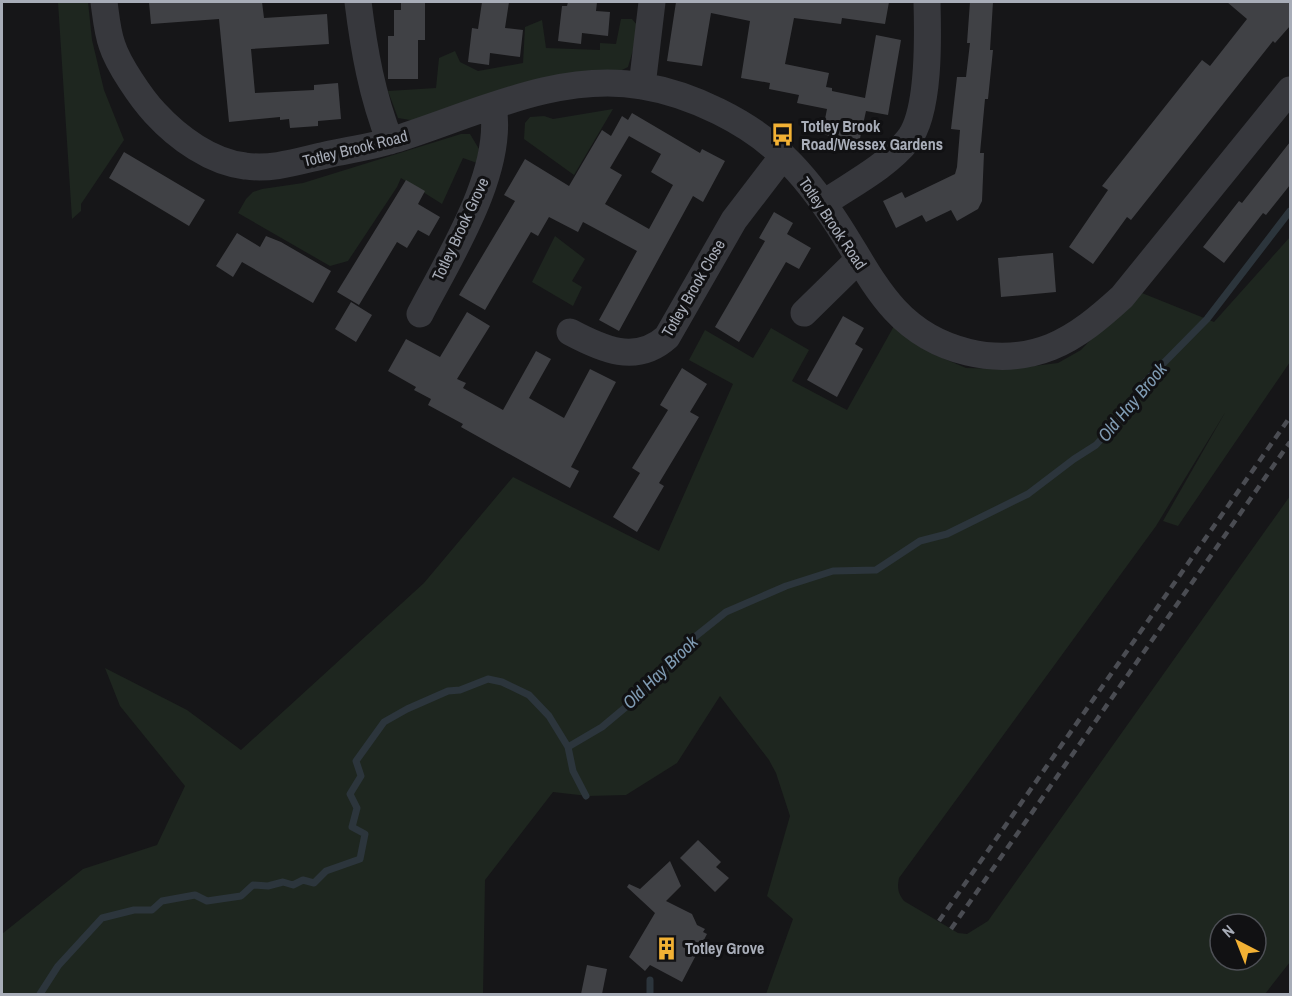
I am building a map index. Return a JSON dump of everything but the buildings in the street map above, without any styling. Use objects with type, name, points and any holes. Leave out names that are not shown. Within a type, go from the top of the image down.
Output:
[{"type":"street","name":"Totley Brook Road","points":[[104,2],[112,47],[147,104],[169,128],[188,142],[216,158],[244,166],[274,167],[390,141],[493,106],[548,90],[584,84],[614,83],[642,86],[708,106],[755,134],[783,156],[806,180],[824,203],[858,260],[896,312],[920,331],[946,345],[969,354],[999,358],[1024,355],[1051,347],[1092,325],[1122,297],[1290,90]]},
{"type":"street","points":[[358,2],[364,48],[373,88],[380,117],[390,141]]},
{"type":"street","points":[[642,86],[652,2]]},
{"type":"street","points":[[824,203],[895,153],[909,139],[916,127],[921,108],[929,40],[927,2]]},
{"type":"street","name":"Totley Brook Grove","points":[[420,314],[466,225],[485,180],[494,141],[493,106]]},
{"type":"street","name":"Totley Brook Close","points":[[570,332],[610,351],[646,351],[657,346],[673,328],[734,220],[783,156]]},
{"type":"street","points":[[804,314],[858,260]]},
{"type":"shaded area","points":[[58,2],[88,2],[92,40],[104,90],[124,140],[81,204],[81,211],[72,219]]},
{"type":"shaded area","points":[[621,19],[632,19],[637,25],[628,67],[620,71],[416,121],[398,118],[388,91],[436,88],[439,58],[455,51],[460,62],[478,71],[523,63],[525,27],[542,20],[546,48],[600,50],[600,43],[616,44]]},
{"type":"shaded area","points":[[613,109],[574,175],[524,139],[525,123],[530,117],[544,116],[553,119]]},
{"type":"shaded area","points":[[461,134],[470,134],[479,149],[477,163],[463,158],[442,204],[401,178],[348,261],[330,266],[238,213],[253,192],[303,183]]},
{"type":"shaded area","points":[[555,236],[585,259],[572,281],[582,287],[573,306],[532,282]]},
{"type":"shaded area","points":[[1290,237],[1290,362],[1178,526],[1163,521],[1226,411],[1156,526],[899,878],[898,888],[904,901],[958,933],[967,934],[988,921],[1290,496],[1290,962],[1265,994],[766,994],[793,919],[767,896],[790,816],[776,773],[769,760],[720,696],[677,763],[626,795],[588,796],[553,792],[485,880],[483,994],[2,994],[2,934],[83,869],[157,845],[185,786],[120,706],[105,668],[187,710],[241,750],[424,583],[513,477],[659,551],[733,384],[689,360],[705,330],[753,358],[771,328],[809,350],[792,381],[847,410],[894,326],[933,354],[966,368],[1009,369],[1058,363],[1081,350],[1137,291],[1214,322]]},
{"type":"waterway","name":"Old Hay Brook","points":[[40,994],[58,966],[102,918],[134,910],[152,910],[162,901],[195,895],[207,901],[241,896],[253,885],[268,886],[283,882],[293,885],[303,880],[314,883],[326,871],[360,859],[365,834],[352,827],[357,808],[350,794],[361,776],[356,761],[384,722],[407,709],[448,691],[460,690],[488,679],[502,682],[529,695],[549,716],[568,747],[602,727],[651,686],[691,640],[726,612],[786,586],[833,571],[876,570],[920,541],[947,534],[1028,494],[1096,445],[1125,413],[1142,385],[1207,319],[1290,211]]},
{"type":"waterway","points":[[568,747],[573,771],[586,796]]},
{"type":"waterway","points":[[650,980],[650,994]]},
{"type":"railway","points":[[939,921],[1290,417]]},
{"type":"railway","points":[[951,929],[1290,442]]},
{"type":"place","name":"Totley Brook Road/Wessex Gardens","points":[[783,135]]},
{"type":"place","name":"Totley Grove","points":[[667,948]]}]
